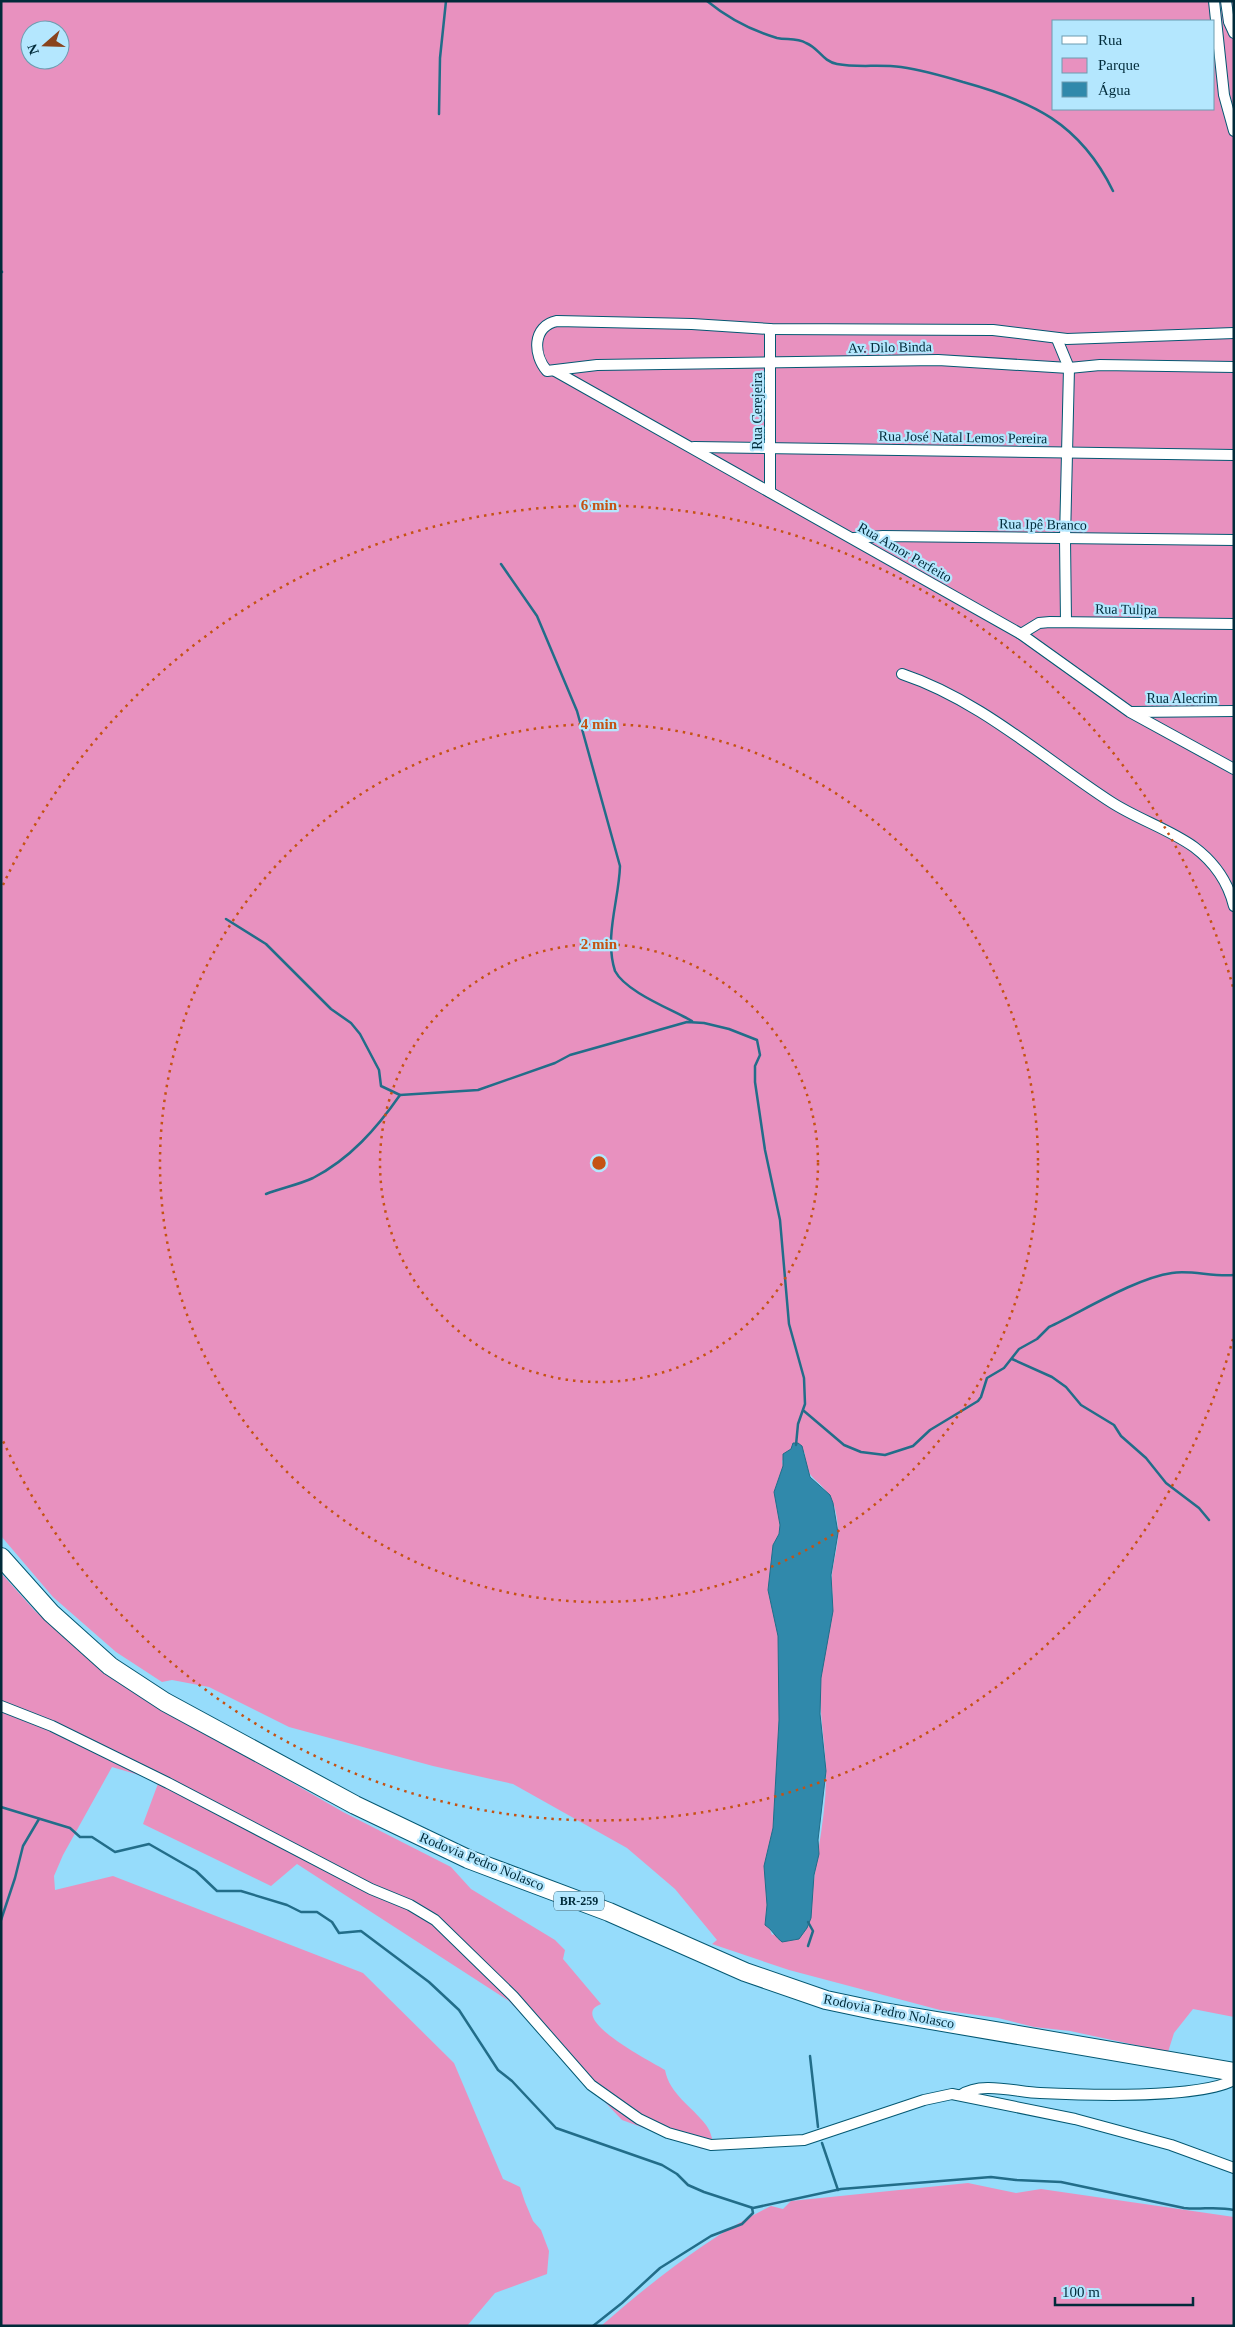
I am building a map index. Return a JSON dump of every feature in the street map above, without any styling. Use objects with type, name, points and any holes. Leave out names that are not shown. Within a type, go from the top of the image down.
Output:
[{"type":"highway","name":"Rodovia Pedro Nolasco","points":[[1,1557],[51,1613],[110,1666],[150,1692],[355,1805],[468,1858],[609,1912],[745,1972],[826,2000],[878,2011],[1234,2072]]},
{"type":"street","points":[[1214,1],[1224,95],[1234,131]]},
{"type":"street","points":[[1226,1],[1234,32]]},
{"type":"street","name":"Av. Dilo Binda","points":[[1234,333],[1057,339],[993,330],[770,329],[692,324],[557,321],[544,327],[537,341],[538,358],[551,371],[597,365],[938,360],[1069,368],[1100,365],[1234,367]]},
{"type":"street","name":"Rua Cerejeira","points":[[770,329],[770,492]]},
{"type":"street","points":[[1057,339],[1069,368],[1065,539],[1066,622]]},
{"type":"street","name":"Rua Amor Perfeito","points":[[551,371],[693,447],[1021,634],[1130,712],[1234,769]]},
{"type":"street","name":"Rua José Natal Lemos Pereira","points":[[693,447],[1234,455]]},
{"type":"street","name":"Rua Ipê Branco","points":[[853,538],[883,536],[1234,540]]},
{"type":"street","name":"Rua Tulipa","points":[[1021,634],[1038,623],[1234,624]]},
{"type":"street","points":[[902,674],[929,683],[1001,725],[1113,803],[1194,847],[1216,868],[1226,885],[1234,906]]},
{"type":"street","name":"Rua Alecrim","points":[[1130,712],[1234,711]]},
{"type":"street","points":[[1,1706],[61,1730],[274,1836],[371,1889],[424,1912],[435,1920],[514,1996],[591,2085],[627,2112],[654,2127],[711,2145],[788,2142],[813,2138],[942,2094],[961,2095],[1094,2124],[1171,2145],[1234,2168]]},
{"type":"street","points":[[961,2095],[973,2089],[1040,2093],[1188,2091],[1219,2086],[1234,2080]]},
{"type":"green space","points":[[1,1],[1234,1],[1234,2017],[1193,2009],[1174,2033],[1168,2052],[1070,2031],[1034,2027],[998,2018],[940,2010],[789,1970],[712,1944],[717,1940],[675,1889],[627,1848],[513,1784],[433,1766],[289,1727],[209,1687],[172,1680],[162,1682],[116,1652],[53,1597],[1,1536]],"holes":[[[791,1449],[805,1453],[807,1469],[826,1491],[834,1505],[838,1534],[832,1575],[832,1613],[821,1676],[820,1700],[826,1790],[811,1918],[772,1935],[769,1927],[765,1924],[767,1905],[764,1866],[773,1828],[779,1720],[778,1636],[768,1590],[773,1545],[779,1534],[780,1525],[774,1492],[783,1466],[782,1461]]]},
{"type":"green space","points":[[1,1573],[35,1611],[73,1644],[206,1733],[343,1812],[451,1867],[471,1889],[555,1940],[565,1950],[563,1959],[601,2004],[593,2011],[594,2019],[616,2040],[665,2070],[676,2093],[708,2127],[715,2147],[702,2149],[622,2120],[509,2001],[297,1864],[271,1886],[143,1824],[159,1781],[112,1767],[63,1855],[54,1876],[55,1890],[113,1876],[363,1973],[454,2063],[503,2179],[520,2187],[533,2221],[541,2230],[549,2251],[547,2274],[495,2293],[467,2326],[1,2326]]},
{"type":"green space","points":[[968,2183],[1016,2193],[1041,2189],[1234,2217],[1234,2326],[601,2326],[682,2260],[726,2231],[771,2206],[783,2209],[791,2201]]},
{"type":"water","points":[[793,1443],[798,1443],[802,1446],[810,1477],[830,1495],[838,1533],[831,1575],[833,1611],[821,1678],[820,1714],[826,1771],[811,1918],[799,1939],[782,1942],[765,1925],[767,1905],[764,1866],[773,1828],[779,1720],[778,1636],[768,1590],[773,1545],[779,1534],[780,1525],[774,1492],[783,1466],[783,1454],[791,1449]]},
{"type":"waterway","points":[[439,114],[440,58],[446,1]]},
{"type":"waterway","points":[[707,1],[732,19],[758,31],[777,38],[803,41],[828,60],[837,64],[909,68],[1011,97],[1052,118],[1069,132],[1085,148],[1100,168],[1113,191]]},
{"type":"waterway","points":[[501,564],[537,616],[577,711],[620,866],[611,932],[612,958],[615,971],[621,979],[639,993],[692,1021]]},
{"type":"waterway","points":[[226,919],[266,944],[331,1009],[351,1023],[360,1034],[379,1070],[381,1086],[400,1095],[478,1090],[555,1063],[570,1055],[687,1022],[704,1023],[729,1029],[757,1040],[760,1055],[755,1066],[755,1082],[765,1150],[780,1220],[789,1324],[804,1378],[805,1404],[798,1424],[796,1445]]},
{"type":"waterway","points":[[266,1194],[313,1178],[339,1162],[362,1142],[400,1095]]},
{"type":"waterway","points":[[804,1411],[844,1445],[861,1452],[885,1455],[913,1446],[930,1430],[978,1401],[987,1378],[1004,1368],[1019,1349],[1037,1339],[1049,1327],[1126,1288],[1158,1276],[1179,1272],[1234,1275]]},
{"type":"waterway","points":[[1012,1359],[1052,1377],[1066,1387],[1081,1405],[1114,1425],[1121,1436],[1146,1458],[1166,1483],[1199,1508],[1209,1520]]},
{"type":"waterway","points":[[1,1807],[70,1828],[80,1837],[92,1837],[115,1852],[149,1844],[196,1871],[217,1891],[241,1891],[287,1905],[301,1912],[317,1912],[332,1922],[339,1933],[361,1931],[429,1982],[459,2010],[498,2070],[512,2081],[556,2128],[662,2165],[677,2174],[688,2185],[704,2192],[753,2208],[841,2189],[991,2177],[1061,2182],[1184,2208],[1234,2210]]},
{"type":"waterway","points":[[1,1920],[23,1846],[39,1819]]},
{"type":"waterway","points":[[808,1922],[813,1931],[808,1946]]},
{"type":"waterway","points":[[810,2056],[818,2127]]},
{"type":"waterway","points":[[822,2143],[838,2190]]},
{"type":"waterway","points":[[593,2326],[622,2303],[660,2268],[711,2236],[742,2224],[753,2213],[752,2208]]}]
